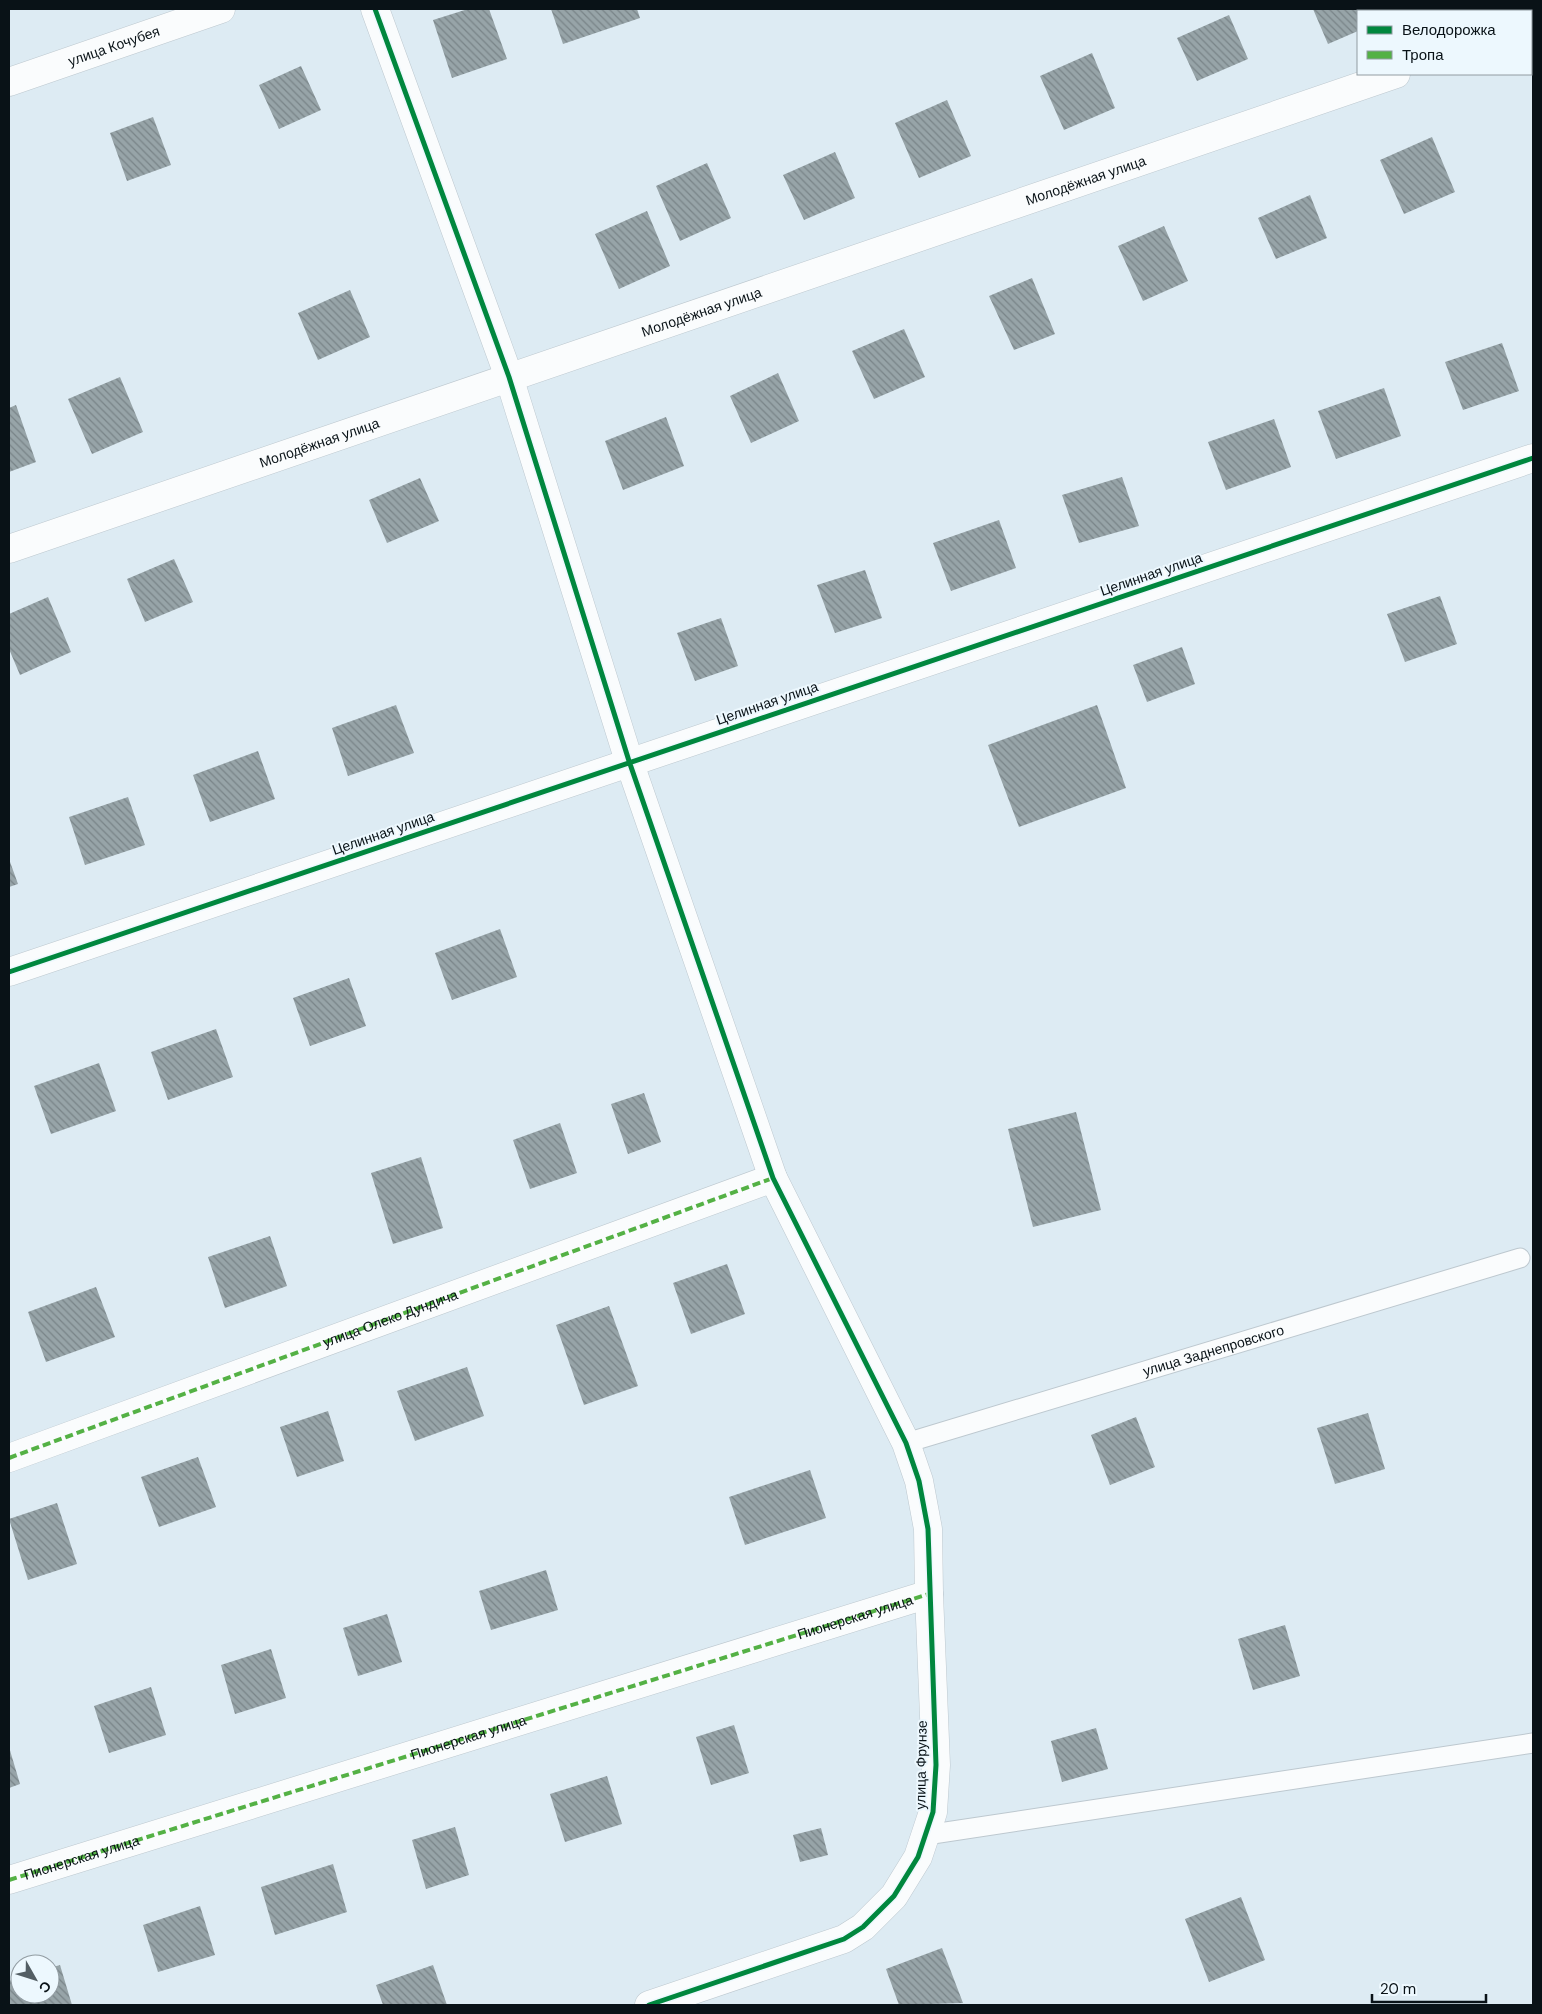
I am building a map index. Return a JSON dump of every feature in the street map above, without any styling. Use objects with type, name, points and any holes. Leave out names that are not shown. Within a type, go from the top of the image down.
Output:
[{"type":"street","name":"улица Кочубея","points":[[9,82],[220,9]]},
{"type":"street","name":"улица Фрунзе","points":[[374,9],[509,377],[629,761],[773,1178],[906,1443],[918,1481],[928,1529],[936,1765],[933,1812],[918,1857],[894,1896],[862,1927],[844,1938],[649,2005]]},
{"type":"street","name":"Молодёжная улица","points":[[9,549],[1393,75]]},
{"type":"street","name":"Целинная улица","points":[[9,972],[629,761],[1533,458]]},
{"type":"street","name":"улица Олеко Дундича","points":[[9,1458],[773,1178]]},
{"type":"street","name":"Пионерская улица","points":[[9,1880],[929,1594]]},
{"type":"lane","name":"улица Заднепровского","points":[[906,1443],[1520,1258]]},
{"type":"lane","points":[[926,1835],[1533,1743]]},
{"type":"building","points":[[468,9],[489,9],[507,59],[452,78],[433,20]]},
{"type":"building","points":[[551,9],[637,9],[640,18],[563,44]]},
{"type":"building","points":[[1313,9],[1362,9],[1357,10],[1357,31],[1328,44]]},
{"type":"building","points":[[1229,15],[1248,59],[1197,81],[1177,38]]},
{"type":"building","points":[[1092,53],[1115,108],[1064,130],[1040,76]]},
{"type":"building","points":[[301,66],[321,110],[279,129],[259,85]]},
{"type":"building","points":[[947,100],[971,156],[919,178],[895,123]]},
{"type":"building","points":[[153,117],[171,165],[127,181],[110,133]]},
{"type":"building","points":[[1432,137],[1455,192],[1404,214],[1380,160]]},
{"type":"building","points":[[835,152],[855,198],[804,220],[783,175]]},
{"type":"building","points":[[707,163],[731,218],[680,241],[656,186]]},
{"type":"building","points":[[1310,195],[1327,238],[1276,259],[1258,218]]},
{"type":"building","points":[[647,211],[670,266],[619,289],[595,234]]},
{"type":"building","points":[[1164,226],[1188,281],[1143,301],[1118,246]]},
{"type":"building","points":[[1032,278],[1055,334],[1014,350],[989,296]]},
{"type":"building","points":[[350,290],[370,337],[318,360],[298,313]]},
{"type":"building","points":[[904,329],[925,377],[874,399],[852,351]]},
{"type":"building","points":[[1502,343],[1519,391],[1463,410],[1445,362]]},
{"type":"building","points":[[778,373],[799,421],[751,443],[730,396]]},
{"type":"building","points":[[120,377],[143,432],[92,454],[68,399]]},
{"type":"building","points":[[1384,388],[1401,436],[1336,459],[1318,411]]},
{"type":"building","points":[[16,405],[36,462],[9,472],[9,408]]},
{"type":"building","points":[[666,417],[684,466],[623,490],[605,441]]},
{"type":"building","points":[[1274,419],[1291,467],[1226,490],[1208,442]]},
{"type":"building","points":[[1122,477],[1139,526],[1079,543],[1062,495]]},
{"type":"building","points":[[420,478],[439,521],[387,543],[369,500]]},
{"type":"building","points":[[999,520],[1016,568],[951,591],[933,543]]},
{"type":"building","points":[[174,559],[193,602],[145,622],[127,579]]},
{"type":"building","points":[[865,570],[882,618],[835,633],[817,585]]},
{"type":"building","points":[[1440,596],[1457,644],[1405,662],[1387,614]]},
{"type":"building","points":[[48,597],[71,652],[20,675],[9,649],[9,614]]},
{"type":"building","points":[[721,618],[738,666],[695,681],[677,633]]},
{"type":"building","points":[[1182,647],[1195,684],[1147,702],[1133,665]]},
{"type":"building","points":[[396,705],[414,753],[348,776],[332,728]]},
{"type":"building","points":[[1097,705],[1126,788],[1019,827],[988,745]]},
{"type":"building","points":[[258,751],[275,799],[210,822],[193,775]]},
{"type":"building","points":[[128,797],[145,845],[85,865],[69,817]]},
{"type":"building","points":[[9,859],[18,884],[9,887]]},
{"type":"building","points":[[500,929],[517,977],[452,1000],[435,953]]},
{"type":"building","points":[[349,978],[366,1026],[310,1046],[293,998]]},
{"type":"building","points":[[216,1029],[233,1077],[168,1100],[151,1052]]},
{"type":"building","points":[[99,1063],[116,1111],[51,1134],[34,1086]]},
{"type":"building","points":[[644,1093],[661,1142],[628,1154],[611,1104]]},
{"type":"building","points":[[1076,1112],[1101,1210],[1033,1227],[1008,1129]]},
{"type":"building","points":[[560,1123],[577,1173],[530,1189],[513,1140]]},
{"type":"building","points":[[421,1157],[443,1228],[393,1244],[371,1173]]},
{"type":"building","points":[[270,1236],[287,1286],[225,1308],[208,1257]]},
{"type":"building","points":[[727,1264],[745,1314],[691,1334],[673,1283]]},
{"type":"building","points":[[96,1287],[115,1337],[46,1362],[28,1312]]},
{"type":"building","points":[[609,1306],[638,1386],[584,1405],[556,1325]]},
{"type":"building","points":[[467,1367],[484,1416],[415,1441],[397,1391]]},
{"type":"building","points":[[328,1411],[344,1461],[297,1477],[280,1427]]},
{"type":"building","points":[[1368,1413],[1385,1469],[1335,1484],[1317,1428]]},
{"type":"building","points":[[1136,1417],[1155,1467],[1110,1485],[1091,1435]]},
{"type":"building","points":[[198,1457],[216,1507],[159,1527],[141,1477]]},
{"type":"building","points":[[810,1470],[826,1518],[745,1545],[729,1497]]},
{"type":"building","points":[[57,1503],[77,1564],[28,1580],[9,1519]]},
{"type":"building","points":[[546,1570],[558,1610],[491,1630],[479,1591]]},
{"type":"building","points":[[387,1614],[402,1662],[358,1676],[343,1628]]},
{"type":"building","points":[[1285,1625],[1300,1676],[1253,1690],[1238,1639]]},
{"type":"building","points":[[271,1649],[286,1698],[235,1714],[221,1665]]},
{"type":"building","points":[[151,1687],[166,1735],[109,1753],[94,1706]]},
{"type":"building","points":[[734,1725],[749,1773],[711,1785],[696,1737]]},
{"type":"building","points":[[1096,1728],[1108,1769],[1062,1782],[1051,1741]]},
{"type":"building","points":[[9,1747],[20,1784],[9,1788]]},
{"type":"building","points":[[607,1776],[622,1824],[565,1842],[550,1794]]},
{"type":"building","points":[[455,1827],[469,1875],[426,1889],[412,1840]]},
{"type":"building","points":[[821,1828],[828,1855],[800,1862],[793,1835]]},
{"type":"building","points":[[333,1864],[347,1912],[275,1935],[261,1887]]},
{"type":"building","points":[[1241,1897],[1265,1960],[1209,1982],[1185,1919]]},
{"type":"building","points":[[200,1906],[215,1955],[158,1972],[143,1925]]},
{"type":"building","points":[[942,1948],[963,2003],[899,2005],[886,1969]]},
{"type":"building","points":[[60,1965],[72,2005],[10,2005],[9,1981],[10,2004],[60,2004]]},
{"type":"building","points":[[433,1965],[447,2005],[383,2005],[376,1985]]},
{"type":"marked path","points":[[9,1458],[773,1178]]},
{"type":"marked path","points":[[9,1880],[929,1594],[929,1600]]},
{"type":"cycle path","points":[[375,9],[509,377],[629,761],[773,1178],[906,1443],[919,1481],[928,1529],[936,1765],[933,1812],[918,1857],[894,1896],[863,1927],[844,1939],[649,2005]]},
{"type":"cycle path","points":[[9,972],[1533,458]]}]
